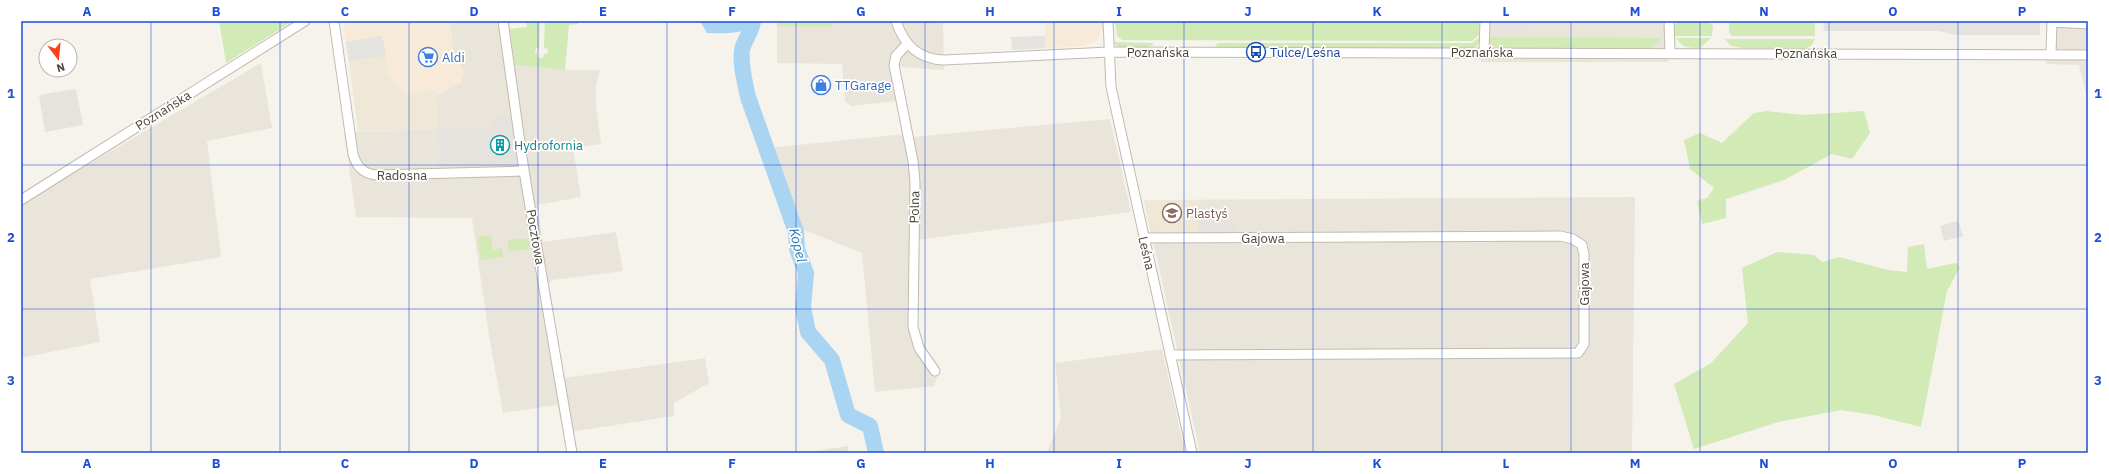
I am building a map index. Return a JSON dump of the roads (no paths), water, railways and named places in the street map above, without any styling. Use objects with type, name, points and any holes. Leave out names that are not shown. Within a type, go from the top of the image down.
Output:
[{"type":"street","name":"Poznańska","points":[[21,200],[295,24],[305,21]]},
{"type":"street","name":"Radosna","points":[[334,21],[353,154],[356,164],[361,170],[368,174],[376,175],[524,171]]},
{"type":"street","name":"Pocztowa","points":[[503,21],[524,171],[572,453]]},
{"type":"street","name":"Poznańska","points":[[896,21],[907,44],[921,55],[932,59],[944,60],[1109,52],[1670,52],[2088,55]]},
{"type":"street","name":"Leśna","points":[[1108,21],[1111,87],[1192,453]]},
{"type":"street","points":[[1484,52],[1485,21]]},
{"type":"street","points":[[1669,21],[1670,52]]},
{"type":"street","points":[[2051,54],[2052,22],[2088,24]]},
{"type":"street","name":"Polna","points":[[907,44],[896,56],[894,65],[913,161],[915,182],[913,327],[919,348],[934,371]]},
{"type":"street","name":"Gajowa","points":[[1144,238],[1560,236],[1573,239],[1582,245],[1584,255],[1584,344],[1578,353],[1170,355]]},
{"type":"water","points":[[700,21],[760,21],[759,26],[740,32],[707,33]]},
{"type":"waterway","name":"Kopel","points":[[753,21],[742,50],[743,74],[748,97],[796,232],[797,249],[806,273],[803,308],[808,332],[832,360],[848,415],[870,426],[876,453]]},
{"type":"place","name":"Tulce/Leśna","points":[[1256,52]]},
{"type":"place","name":"Aldi","points":[[428,57]]},
{"type":"place","name":"TTGarage","points":[[821,85]]},
{"type":"place","name":"Hydrofornia","points":[[500,145]]},
{"type":"place","name":"Plastyś","points":[[1172,213]]}]
